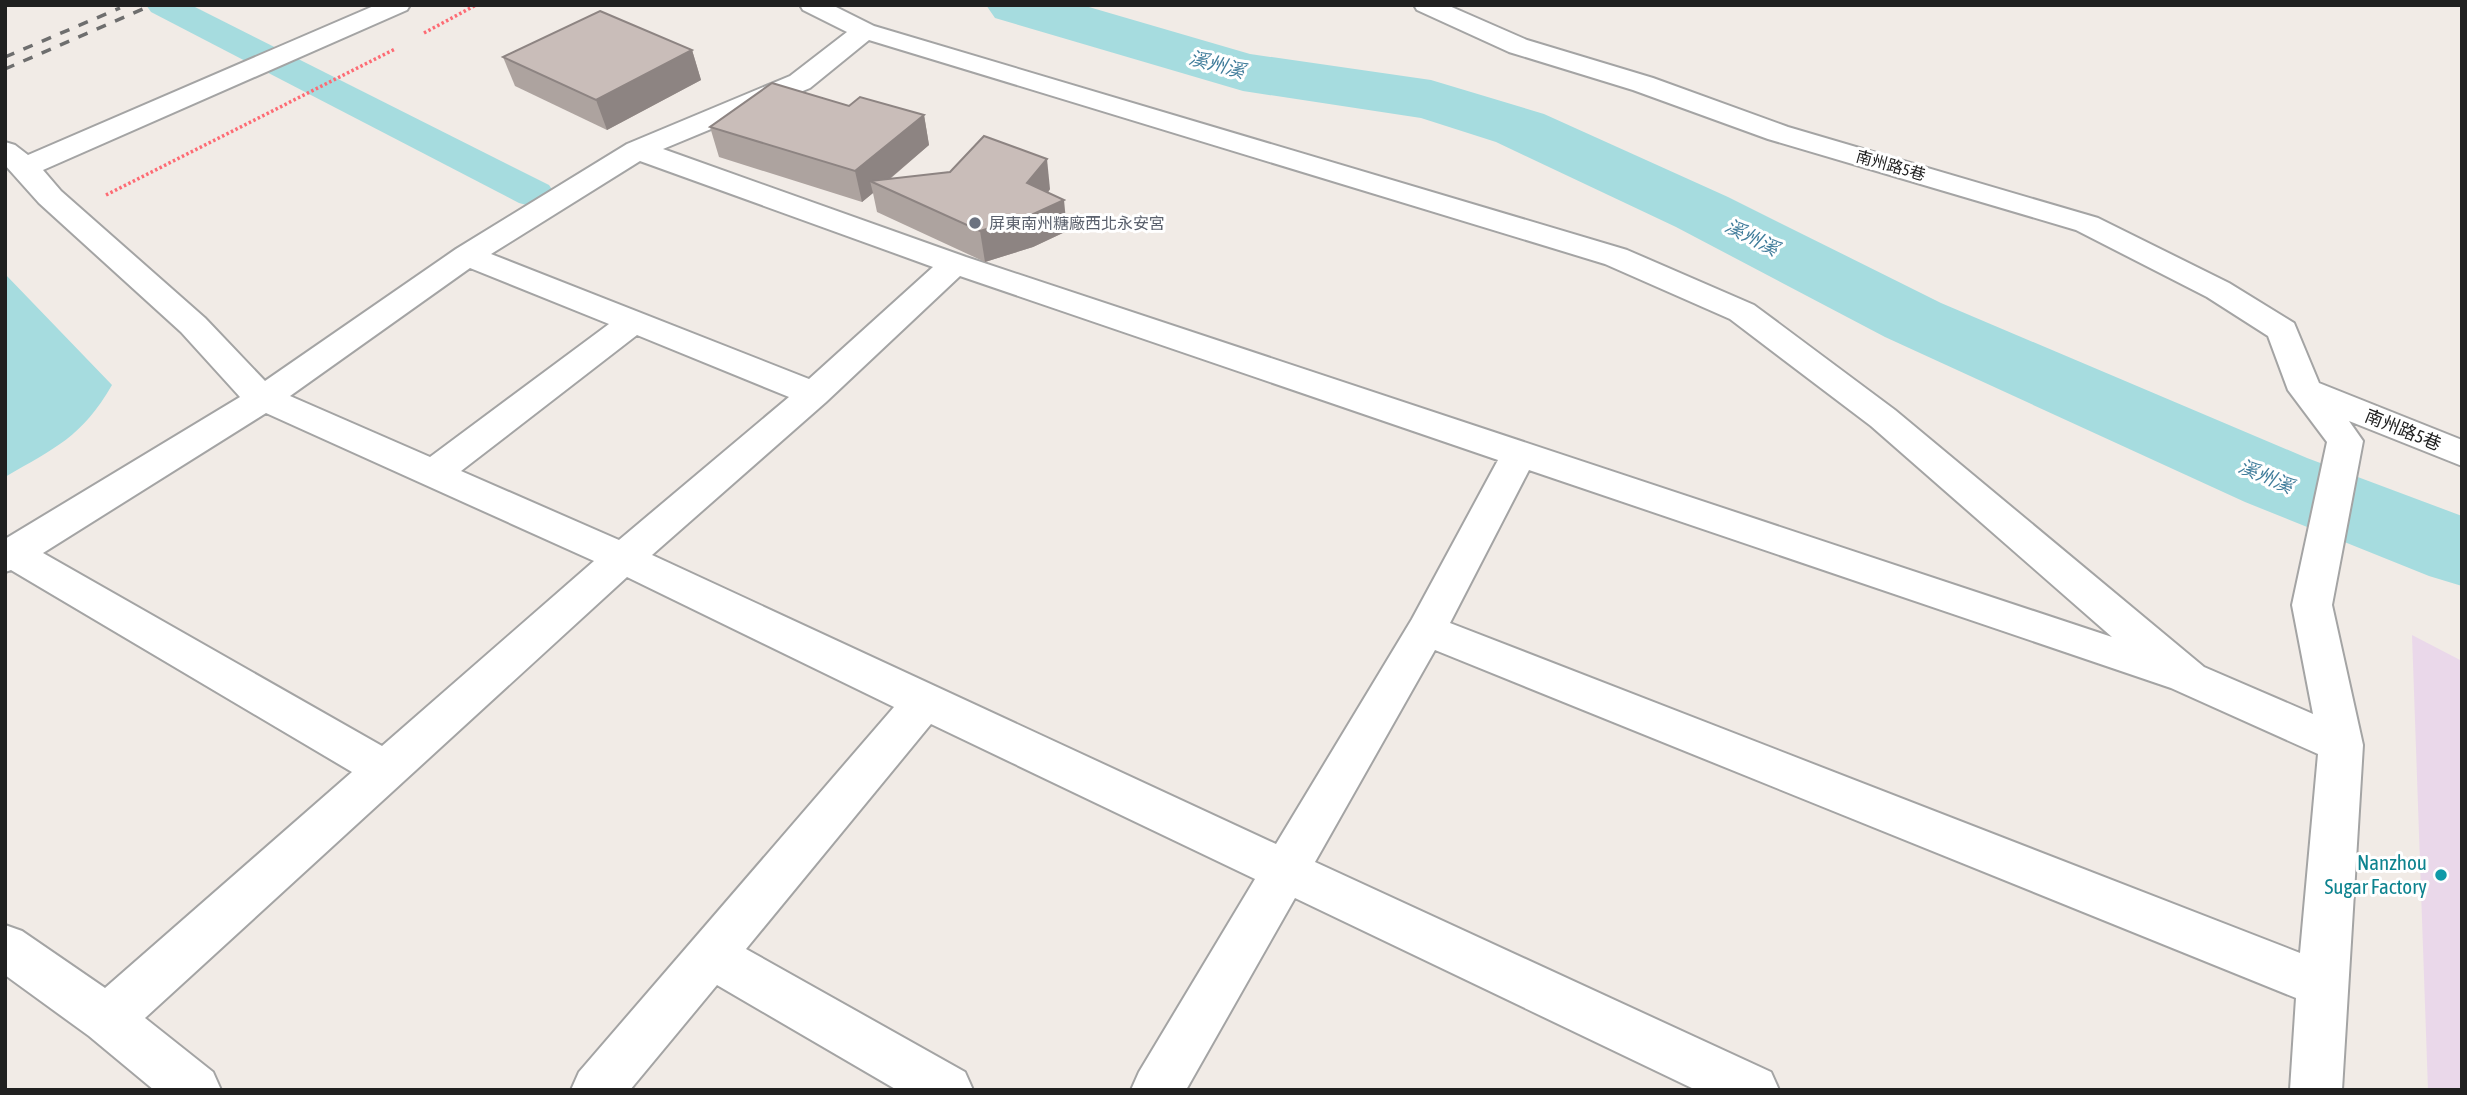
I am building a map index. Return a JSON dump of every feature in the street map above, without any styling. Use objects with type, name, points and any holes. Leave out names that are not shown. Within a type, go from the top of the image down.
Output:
[{"type":"street","points":[[398,5],[15,159],[69,214],[193,324],[240,379],[264,398],[623,558],[1286,873],[1753,1090]]},
{"type":"street","points":[[812,5],[865,32],[1616,257],[1742,312],[1883,418],[2189,679]]},
{"type":"street","name":"南州路5巷","points":[[1426,5],[1518,46],[1643,84],[1778,133],[2087,224],[2218,290],[2282,330],[2305,390],[2345,441],[2312,605],[2341,746]]},
{"type":"street","points":[[386,770],[9,556],[264,398],[467,256],[637,150],[800,82],[865,32]]},
{"type":"street","points":[[637,150],[955,264],[2189,679],[2341,746],[2316,1090]]},
{"type":"street","points":[[467,256],[814,394]]},
{"type":"street","points":[[107,1019],[623,558],[814,394],[955,264]]},
{"type":"street","points":[[434,473],[633,322]]},
{"type":"street","name":"南州路5巷","points":[[2305,390],[2462,454]]},
{"type":"street","points":[[1157,1090],[1426,631],[1519,454]]},
{"type":"street","points":[[1426,631],[2322,985]]},
{"type":"street","points":[[597,1090],[924,702]]},
{"type":"street","points":[[5,947],[107,1019],[195,1090]]},
{"type":"street","points":[[710,954],[947,1090]]},
{"type":"path","points":[[69,214],[359,68]]},
{"type":"shaded area","name":"Nanzhou Sugar Factory","points":[[2412,635],[2462,661],[2462,1090],[2428,1090]]},
{"type":"water","points":[[5,274],[112,385],[90,417],[66,440],[5,477]]},
{"type":"building","points":[[600,11],[692,50],[596,100],[503,57]]},
{"type":"building","points":[[772,83],[849,106],[860,97],[924,115],[855,171],[710,127]]},
{"type":"building","points":[[984,136],[1047,159],[1027,183],[1064,200],[1029,216],[980,231],[870,181],[950,172]]},
{"type":"waterway","points":[[163,5],[534,194]]},
{"type":"waterway","name":"溪州溪","points":[[1016,5],[1243,72],[1431,100],[1520,128],[1702,212],[1913,320],[2276,480],[2462,552]]},
{"type":"railway","points":[[5,69],[152,5]]},
{"type":"railway","points":[[5,57],[120,8]]},
{"type":"place","name":"屏東南州糖廠西北永安宮","points":[[975,223]]},
{"type":"place","name":"Nanzhou Sugar Factory","points":[[2441,875]]}]
